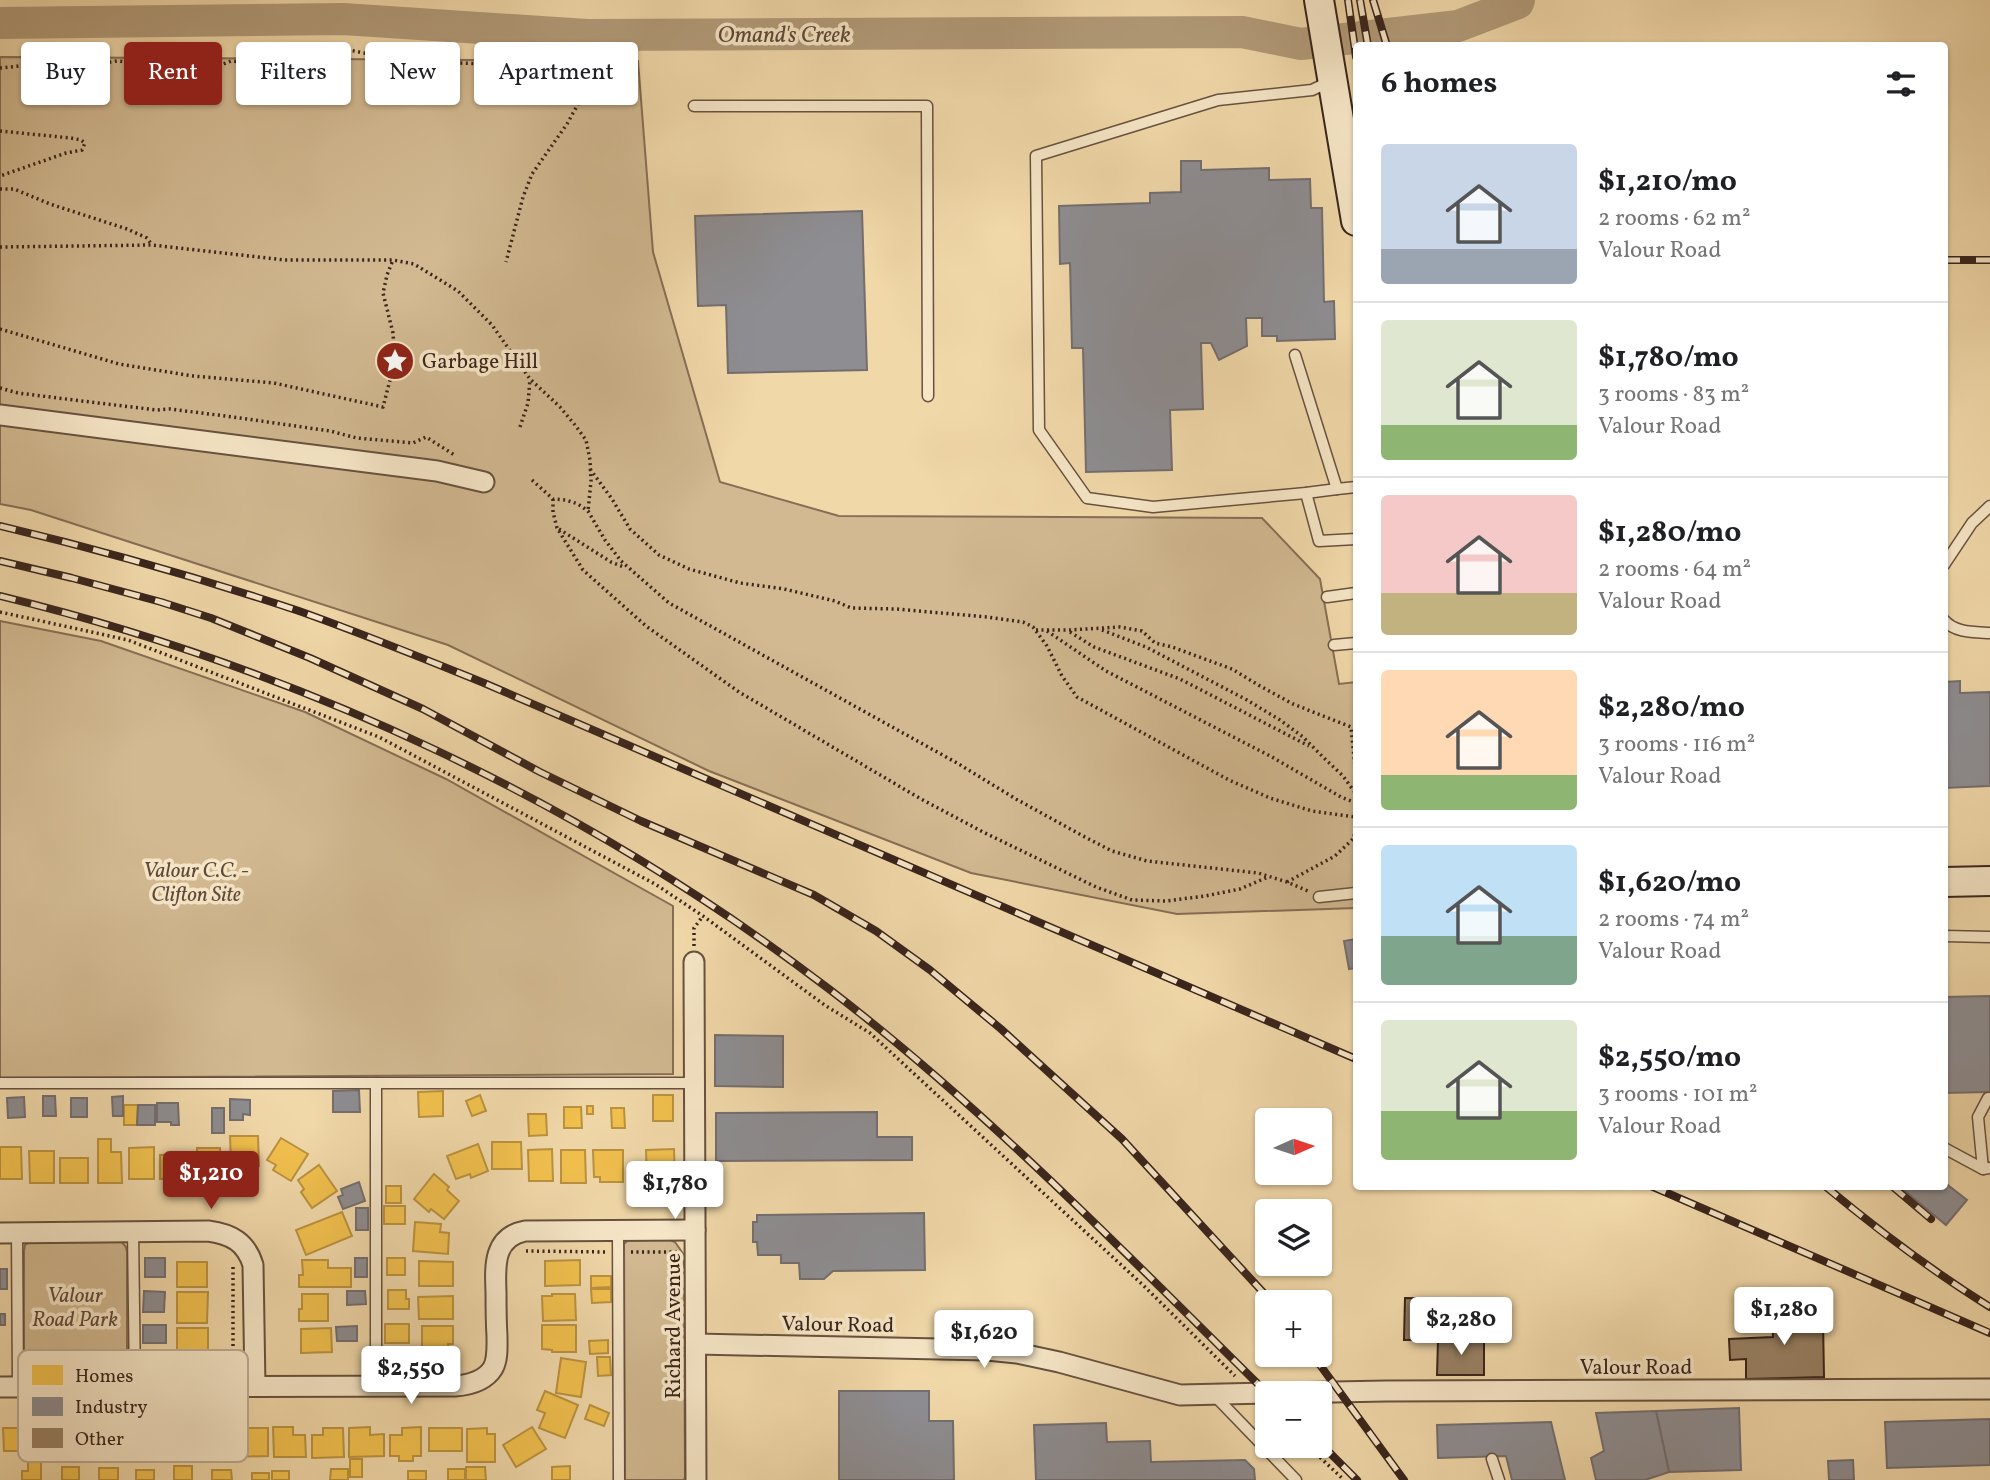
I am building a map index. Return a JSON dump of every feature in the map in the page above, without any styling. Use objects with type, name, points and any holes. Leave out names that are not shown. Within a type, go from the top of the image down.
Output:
[{"type":"street","points":[[1320,4],[1353,204]]},
{"type":"street","points":[[0,415],[437,471],[484,482]]},
{"type":"street","points":[[1948,882],[1990,881]]},
{"type":"street","name":"Richard Avenue","points":[[694,962],[696,1480]]},
{"type":"street","points":[[248,1386],[462,1385],[480,1380],[494,1364],[497,1348],[495,1268],[499,1252],[512,1235],[525,1231],[695,1230]]},
{"type":"street","points":[[9,1233],[208,1231],[233,1237],[247,1251],[253,1265],[255,1386]]},
{"type":"street","name":"Valour Road","points":[[696,1344],[987,1350],[1059,1362],[1181,1395],[1255,1394]]},
{"type":"street","name":"Valour Road","points":[[1332,1392],[1990,1389]]},
{"type":"lane","points":[[1332,81],[1312,90],[1218,100],[1036,156],[1039,430],[1087,498],[1153,507],[1353,487]]},
{"type":"lane","points":[[694,106],[927,106],[928,396]]},
{"type":"lane","points":[[1295,355],[1337,489]]},
{"type":"lane","points":[[1306,494],[1319,541],[1353,539]]},
{"type":"lane","points":[[1948,560],[1972,523],[1990,506]]},
{"type":"lane","points":[[1327,597],[1353,593]]},
{"type":"lane","points":[[1948,624],[1963,632],[1990,633]]},
{"type":"lane","points":[[1334,645],[1353,643]]},
{"type":"lane","points":[[1319,897],[1353,893]]},
{"type":"lane","points":[[1948,936],[1990,937]]},
{"type":"lane","points":[[0,1083],[695,1083]]},
{"type":"lane","points":[[376,1083],[376,1386]]},
{"type":"lane","points":[[1986,1169],[1978,1117],[1990,1098]]},
{"type":"lane","points":[[1948,1150],[1986,1169]]},
{"type":"lane","points":[[618,1230],[619,1480]]},
{"type":"lane","points":[[133,1231],[135,1350]]},
{"type":"lane","points":[[9,1233],[9,1387]]},
{"type":"lane","points":[[1213,1395],[1296,1480]]},
{"type":"lane","points":[[1492,1459],[1499,1480]]},
{"type":"path","points":[[0,68],[60,62],[91,65],[117,61],[184,68],[216,67],[231,61],[308,64],[349,50],[374,55],[409,51],[456,63],[570,66],[593,77],[567,124],[532,174],[523,197],[506,262]]},
{"type":"path","points":[[0,131],[71,138],[85,143],[82,150],[0,176]]},
{"type":"path","points":[[0,189],[14,189],[50,204],[127,229],[147,238],[152,245]]},
{"type":"path","points":[[0,247],[152,245],[285,260],[393,260],[414,264],[458,290],[492,325],[530,379],[560,407],[586,440],[590,469],[588,511]]},
{"type":"path","points":[[0,328],[120,364],[193,376],[274,383],[383,407],[395,361],[383,293],[393,260]]},
{"type":"path","points":[[520,427],[528,402],[530,379]]},
{"type":"path","points":[[0,388],[18,393],[90,402],[233,417],[330,431],[357,438],[413,443],[426,438],[460,458]]},
{"type":"path","points":[[590,469],[630,529],[659,555],[689,569],[740,583],[835,601],[852,608],[896,609],[1023,622],[1036,630],[1077,697],[1166,747],[1249,789],[1312,811],[1353,819]]},
{"type":"path","points":[[532,480],[553,499],[578,504],[588,511],[621,561],[669,603],[1112,851],[1147,861],[1258,873],[1287,882],[1319,897]]},
{"type":"path","points":[[553,499],[552,512],[557,528],[583,570],[646,626],[739,692],[921,799],[1049,866],[1132,900],[1166,901],[1205,896],[1240,889],[1270,877]]},
{"type":"path","points":[[557,528],[611,562],[628,568]]},
{"type":"path","points":[[0,611],[128,640],[379,737],[655,884],[826,1006],[870,1033],[1255,1389]]},
{"type":"path","points":[[1036,630],[1120,627],[1142,631],[1155,643],[1233,669],[1293,704],[1351,727],[1353,747]]},
{"type":"path","points":[[1100,629],[1146,647],[1280,720],[1314,748],[1343,776],[1353,790]]},
{"type":"path","points":[[1046,630],[1106,671],[1353,802]]},
{"type":"path","points":[[1069,630],[1094,647],[1180,679],[1314,748]]},
{"type":"path","points":[[1287,882],[1335,856],[1353,839]]},
{"type":"path","points":[[694,962],[694,928],[703,916]]},
{"type":"path","points":[[233,1237],[233,1350]]},
{"type":"path","points":[[499,1252],[695,1252]]},
{"type":"path","points":[[1321,1458],[1344,1480]]},
{"type":"green space","points":[[0,57],[21,57],[21,105],[110,105],[110,58],[124,58],[124,105],[222,105],[222,58],[236,58],[236,105],[351,105],[351,59],[365,59],[365,105],[460,105],[460,60],[474,60],[474,105],[638,105],[638,61],[653,252],[720,482],[839,516],[1262,518],[1320,579],[1339,684],[1353,682],[1353,908],[1177,914],[971,873],[709,771],[448,645],[31,510],[0,504]]},
{"type":"green space","name":"Valour C.C. - Clifton Site","points":[[0,621],[101,641],[305,712],[446,779],[673,906],[673,1074],[0,1078]]},
{"type":"green space","name":"Valour Road Park","points":[[120,1240],[127,1252],[127,1350],[24,1350],[24,1251],[25,1245],[31,1241]]},
{"type":"green space","points":[[628,1240],[670,1240],[675,1242],[684,1255],[684,1480],[625,1480],[624,1244]]},
{"type":"building: Homes","points":[[443,1091],[443,1116],[419,1117],[418,1092]]},
{"type":"building: Homes","points":[[480,1095],[486,1111],[472,1116],[466,1101]]},
{"type":"building: Homes","points":[[653,1095],[673,1095],[673,1121],[653,1121]]},
{"type":"building: Homes","points":[[124,1105],[138,1105],[137,1125],[124,1125]]},
{"type":"building: Homes","points":[[587,1106],[593,1106],[593,1114],[587,1114]]},
{"type":"building: Homes","points":[[564,1107],[581,1107],[582,1128],[564,1128]]},
{"type":"building: Homes","points":[[611,1108],[624,1108],[625,1128],[612,1128]]},
{"type":"building: Homes","points":[[528,1114],[546,1114],[547,1135],[529,1136]]},
{"type":"building: Homes","points":[[230,1136],[258,1136],[259,1166],[231,1163]]},
{"type":"building: Homes","points":[[281,1138],[308,1154],[291,1181],[273,1170],[276,1165],[267,1160]]},
{"type":"building: Homes","points":[[98,1139],[111,1139],[111,1152],[121,1152],[122,1183],[98,1183]]},
{"type":"building: Homes","points":[[492,1142],[521,1142],[522,1169],[492,1169]]},
{"type":"building: Homes","points":[[478,1144],[488,1171],[471,1178],[470,1174],[456,1179],[447,1156]]},
{"type":"building: Homes","points":[[0,1147],[21,1147],[22,1179],[0,1179]]},
{"type":"building: Homes","points":[[154,1147],[154,1179],[129,1179],[129,1148]]},
{"type":"building: Homes","points":[[197,1148],[220,1148],[221,1179],[197,1179]]},
{"type":"building: Homes","points":[[552,1149],[553,1181],[529,1181],[528,1150]]},
{"type":"building: Homes","points":[[674,1149],[675,1182],[647,1183],[646,1150]]},
{"type":"building: Homes","points":[[561,1150],[585,1150],[586,1183],[561,1183]]},
{"type":"building: Homes","points":[[593,1150],[623,1150],[623,1182],[600,1182],[600,1177],[594,1177]]},
{"type":"building: Homes","points":[[29,1151],[54,1151],[54,1183],[30,1183]]},
{"type":"building: Homes","points":[[187,1154],[188,1178],[160,1179],[160,1155]]},
{"type":"building: Homes","points":[[60,1158],[88,1158],[88,1183],[60,1183]]},
{"type":"building: Homes","points":[[319,1165],[337,1191],[312,1208],[301,1192],[304,1189],[298,1180]]},
{"type":"building: Homes","points":[[434,1174],[449,1187],[447,1190],[459,1201],[444,1219],[431,1209],[429,1212],[414,1199]]},
{"type":"building: Homes","points":[[386,1186],[401,1186],[401,1203],[386,1203]]},
{"type":"building: Homes","points":[[384,1206],[405,1206],[405,1224],[384,1224]]},
{"type":"building: Homes","points":[[342,1212],[352,1236],[306,1255],[296,1230]]},
{"type":"building: Homes","points":[[415,1222],[441,1224],[440,1232],[449,1233],[448,1254],[413,1251]]},
{"type":"building: Homes","points":[[387,1258],[405,1258],[405,1275],[387,1275]]},
{"type":"building: Homes","points":[[302,1260],[328,1260],[328,1268],[351,1268],[351,1287],[299,1287],[299,1275],[303,1275]]},
{"type":"building: Homes","points":[[580,1260],[580,1285],[545,1286],[545,1261]]},
{"type":"building: Homes","points":[[419,1261],[453,1262],[453,1286],[419,1286]]},
{"type":"building: Homes","points":[[177,1262],[207,1262],[207,1287],[177,1287]]},
{"type":"building: Homes","points":[[591,1276],[611,1276],[611,1287],[591,1288]]},
{"type":"building: Homes","points":[[591,1289],[611,1289],[611,1302],[592,1303]]},
{"type":"building: Homes","points":[[388,1290],[406,1290],[409,1309],[388,1309]]},
{"type":"building: Homes","points":[[177,1292],[208,1292],[207,1323],[177,1323]]},
{"type":"building: Homes","points":[[302,1294],[328,1294],[328,1321],[299,1321]]},
{"type":"building: Homes","points":[[575,1294],[576,1320],[543,1321],[542,1296]]},
{"type":"building: Homes","points":[[453,1296],[453,1319],[419,1319],[418,1297]]},
{"type":"building: Homes","points":[[385,1324],[409,1324],[409,1343],[385,1343]]},
{"type":"building: Homes","points":[[542,1325],[576,1325],[576,1352],[552,1352],[542,1349]]},
{"type":"building: Homes","points":[[422,1326],[453,1326],[453,1344],[448,1344],[448,1358],[422,1358]]},
{"type":"building: Homes","points":[[177,1328],[208,1328],[208,1350],[177,1350]]},
{"type":"building: Homes","points":[[331,1328],[332,1352],[301,1353],[301,1329]]},
{"type":"building: Homes","points":[[608,1340],[608,1353],[590,1354],[589,1341]]},
{"type":"building: Homes","points":[[597,1357],[610,1357],[611,1375],[598,1376]]},
{"type":"building: Homes","points":[[561,1358],[586,1362],[581,1397],[556,1393]]},
{"type":"building: Homes","points":[[545,1391],[578,1405],[565,1438],[539,1428],[545,1413],[537,1410]]},
{"type":"building: Homes","points":[[590,1405],[609,1413],[604,1426],[585,1419]]},
{"type":"building: Homes","points":[[273,1427],[293,1427],[293,1435],[305,1435],[306,1457],[274,1457]]},
{"type":"building: Homes","points":[[370,1427],[370,1435],[384,1434],[384,1456],[349,1457],[349,1428]]},
{"type":"building: Homes","points":[[421,1427],[421,1456],[413,1456],[413,1461],[399,1461],[399,1456],[390,1456],[390,1435],[402,1435],[402,1428]]},
{"type":"building: Homes","points":[[532,1427],[546,1449],[516,1467],[503,1445]]},
{"type":"building: Homes","points":[[3,1428],[18,1428],[18,1451],[4,1451]]},
{"type":"building: Homes","points":[[248,1428],[268,1428],[268,1456],[248,1457]]},
{"type":"building: Homes","points":[[323,1428],[343,1428],[344,1457],[312,1458],[312,1435],[323,1435]]},
{"type":"building: Homes","points":[[429,1428],[462,1428],[462,1451],[429,1451]]},
{"type":"building: Homes","points":[[487,1428],[487,1434],[495,1434],[495,1462],[467,1462],[467,1429]]},
{"type":"building: Homes","points":[[350,1459],[362,1459],[362,1477],[350,1477]]},
{"type":"building: Homes","points":[[28,1462],[41,1462],[41,1480],[22,1480],[22,1471],[28,1471]]},
{"type":"building: Homes","points":[[174,1466],[192,1466],[192,1480],[174,1480]]},
{"type":"building: Homes","points":[[570,1466],[570,1480],[552,1480],[552,1467]]},
{"type":"building: Homes","points":[[62,1467],[79,1467],[79,1480],[62,1480]]},
{"type":"building: Homes","points":[[466,1467],[485,1467],[486,1480],[466,1480]]},
{"type":"building: Homes","points":[[99,1468],[118,1468],[118,1480],[99,1480]]},
{"type":"building: Homes","points":[[331,1469],[348,1469],[348,1480],[330,1480]]},
{"type":"building: Homes","points":[[448,1469],[465,1469],[465,1480],[448,1480]]},
{"type":"building: Homes","points":[[136,1470],[154,1470],[154,1480],[136,1480]]},
{"type":"building: Homes","points":[[212,1470],[231,1470],[232,1480],[212,1480]]},
{"type":"building: Homes","points":[[272,1471],[289,1471],[289,1480],[272,1480]]},
{"type":"building: Homes","points":[[408,1471],[426,1471],[426,1480],[408,1480]]},
{"type":"building: Homes","points":[[252,1473],[269,1473],[269,1480],[252,1480]]},
{"type":"building: Industry","points":[[1181,161],[1201,161],[1201,170],[1269,168],[1269,180],[1310,179],[1311,208],[1322,208],[1324,302],[1334,301],[1335,339],[1277,341],[1277,336],[1262,336],[1262,318],[1246,318],[1247,346],[1219,360],[1211,343],[1201,343],[1203,409],[1170,410],[1172,470],[1086,472],[1083,348],[1072,348],[1070,263],[1060,264],[1059,206],[1150,203],[1150,193],[1181,192]]},
{"type":"building: Industry","points":[[862,211],[867,370],[728,373],[726,305],[698,306],[695,216]]},
{"type":"building: Industry","points":[[1960,681],[1960,693],[1990,692],[1990,786],[1948,788],[1948,682]]},
{"type":"building: Industry","points":[[1353,940],[1353,968],[1349,969],[1344,941]]},
{"type":"building: Industry","points":[[1990,996],[1990,1092],[1948,1093],[1948,997]]},
{"type":"building: Industry","points":[[715,1035],[783,1036],[783,1087],[715,1086]]},
{"type":"building: Industry","points":[[359,1090],[360,1112],[333,1112],[333,1091]]},
{"type":"building: Industry","points":[[43,1096],[55,1096],[56,1116],[43,1116]]},
{"type":"building: Industry","points":[[123,1096],[123,1116],[113,1116],[112,1097]]},
{"type":"building: Industry","points":[[24,1097],[25,1117],[8,1118],[7,1098]]},
{"type":"building: Industry","points":[[71,1098],[87,1098],[87,1117],[71,1117]]},
{"type":"building: Industry","points":[[230,1099],[250,1100],[250,1115],[243,1114],[243,1120],[230,1120]]},
{"type":"building: Industry","points":[[157,1103],[178,1103],[179,1125],[157,1122]]},
{"type":"building: Industry","points":[[138,1105],[155,1105],[155,1125],[137,1125]]},
{"type":"building: Industry","points":[[212,1108],[224,1108],[224,1133],[212,1133]]},
{"type":"building: Industry","points":[[877,1112],[877,1137],[912,1137],[912,1160],[716,1161],[716,1113]]},
{"type":"building: Industry","points":[[359,1182],[365,1201],[343,1209],[338,1197],[343,1195],[341,1189]]},
{"type":"building: Industry","points":[[1948,1185],[1967,1200],[1946,1225],[1904,1190],[1948,1190]]},
{"type":"building: Industry","points":[[356,1208],[368,1208],[368,1230],[356,1230]]},
{"type":"building: Industry","points":[[924,1213],[925,1270],[833,1271],[824,1279],[800,1279],[799,1263],[781,1263],[781,1255],[758,1255],[757,1242],[753,1242],[753,1222],[757,1222],[757,1215]]},
{"type":"building: Industry","points":[[145,1258],[165,1258],[165,1277],[145,1277]]},
{"type":"building: Industry","points":[[355,1258],[367,1258],[367,1277],[355,1277]]},
{"type":"building: Industry","points":[[0,1269],[7,1269],[7,1289],[0,1289]]},
{"type":"building: Industry","points":[[144,1291],[165,1292],[164,1312],[143,1312]]},
{"type":"building: Industry","points":[[347,1291],[365,1291],[366,1304],[347,1305]]},
{"type":"building: Industry","points":[[0,1314],[5,1314],[5,1325],[0,1325]]},
{"type":"building: Industry","points":[[143,1325],[166,1325],[166,1343],[143,1343]]},
{"type":"building: Industry","points":[[357,1326],[357,1341],[337,1341],[336,1327]]},
{"type":"building: Industry","points":[[839,1391],[929,1391],[929,1421],[953,1421],[954,1480],[839,1480]]},
{"type":"building: Industry","points":[[1739,1408],[1741,1470],[1669,1472],[1656,1411]]},
{"type":"building: Industry","points":[[1656,1411],[1669,1472],[1645,1480],[1596,1480],[1591,1458],[1604,1451],[1596,1413]]},
{"type":"building: Industry","points":[[1990,1419],[1990,1465],[1887,1468],[1885,1422]]},
{"type":"building: Industry","points":[[1551,1422],[1565,1480],[1512,1480],[1506,1456],[1438,1458],[1437,1425]]},
{"type":"building: Industry","points":[[1106,1423],[1107,1442],[1150,1441],[1151,1462],[1245,1460],[1254,1469],[1255,1480],[1036,1480],[1034,1425]]},
{"type":"building: Industry","points":[[1853,1460],[1854,1480],[1829,1480],[1828,1461]]},
{"type":"building: Other","points":[[1405,1298],[1475,1299],[1476,1339],[1404,1340]]},
{"type":"building: Other","points":[[1801,1303],[1802,1319],[1823,1319],[1824,1377],[1746,1379],[1746,1359],[1730,1360],[1729,1339],[1773,1337],[1772,1304]]},
{"type":"building: Other","points":[[1476,1335],[1484,1335],[1484,1375],[1437,1375],[1438,1340],[1476,1339]]},
{"type":"waterway","name":"Omand's Creek","points":[[0,23],[343,19],[587,35],[1242,32],[1301,44],[1458,26],[1518,3],[1519,0]]},
{"type":"railway","points":[[1348,0],[1354,42]]},
{"type":"railway","points":[[1360,0],[1367,42]]},
{"type":"railway","points":[[1373,0],[1386,42]]},
{"type":"railway","points":[[1948,260],[1990,260]]},
{"type":"railway","points":[[0,526],[225,587],[392,646],[484,683],[1353,1058]]},
{"type":"railway","points":[[0,561],[161,602],[211,618],[310,658],[423,709],[540,772],[641,821],[814,895],[876,931],[930,970],[1001,1029],[1122,1139],[1261,1290]]},
{"type":"railway","points":[[0,596],[112,626],[222,662],[330,703],[435,750],[538,802],[638,859],[735,921],[887,1035],[1000,1133],[1255,1381]]},
{"type":"railway","points":[[1660,1190],[1990,1333]]},
{"type":"railway","points":[[1830,1190],[1906,1250],[1990,1307]]},
{"type":"railway","points":[[1897,1190],[1931,1219]]},
{"type":"railway","points":[[1321,1367],[1404,1480]]},
{"type":"railway","points":[[1332,1455],[1357,1480]]},
{"type":"place","name":"Garbage Hill","points":[[395,361]]}]
